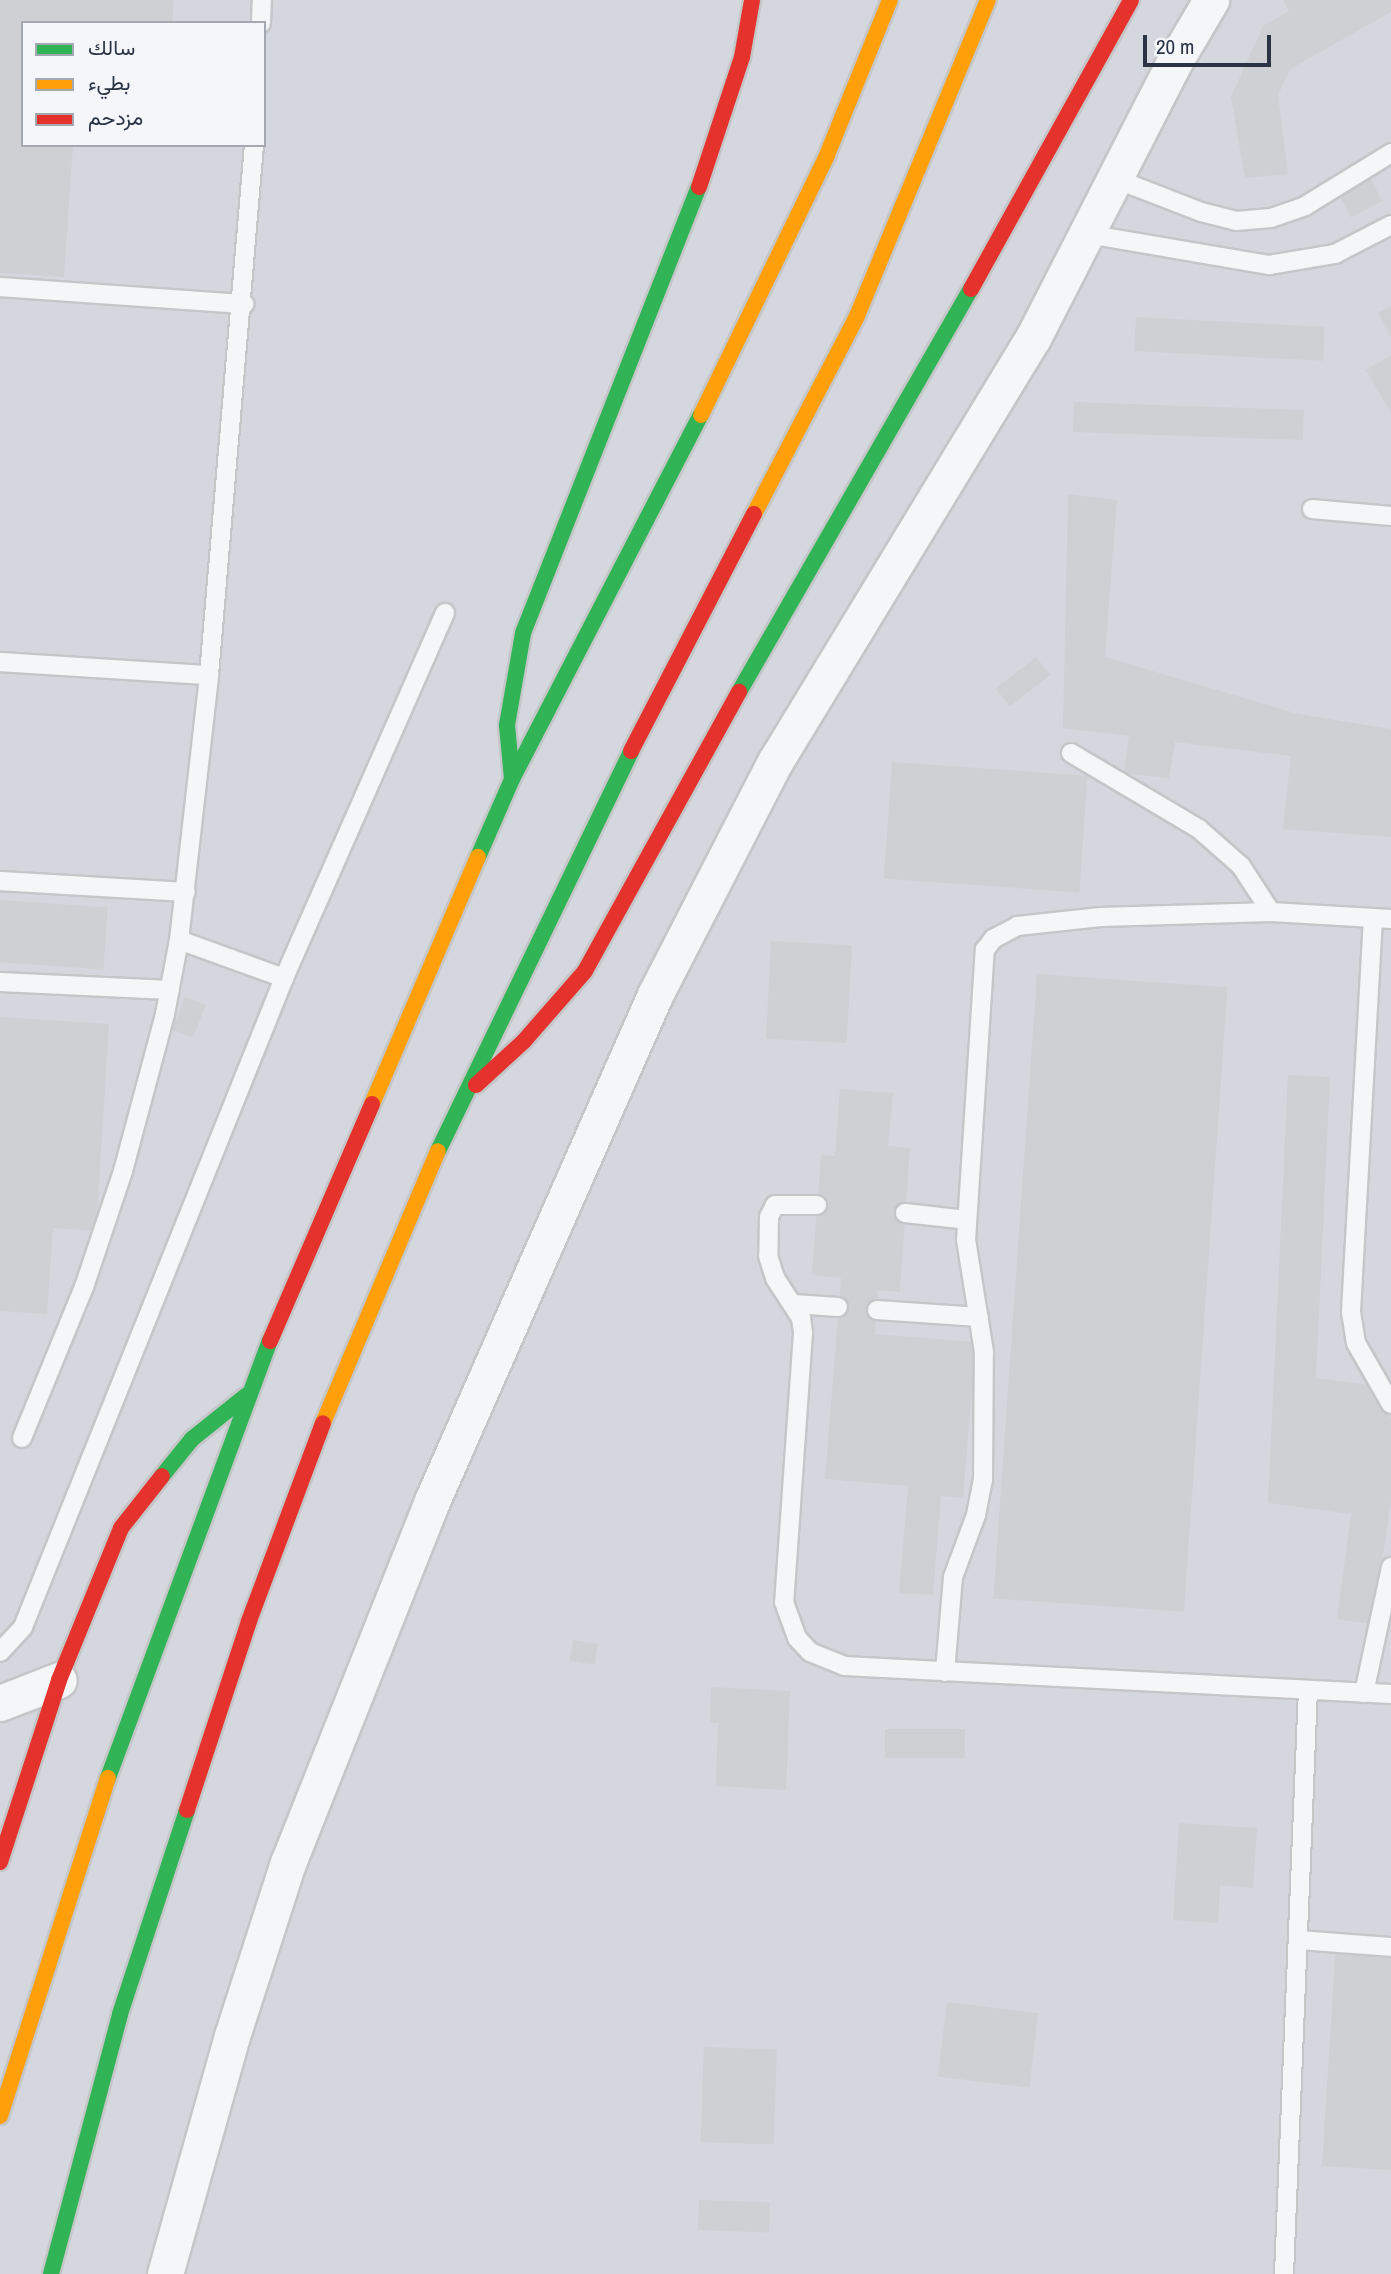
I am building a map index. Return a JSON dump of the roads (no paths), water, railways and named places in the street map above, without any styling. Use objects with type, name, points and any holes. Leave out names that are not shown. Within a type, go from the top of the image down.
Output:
[{"type":"main road","points":[[512,779],[507,724],[512,678],[523,633],[712,157],[742,57],[752,0]]},
{"type":"main road","points":[[0,2116],[80,1856],[247,1395],[512,779],[721,377],[827,155],[891,0]]},
{"type":"main road","points":[[51,2274],[120,2014],[249,1621],[324,1421],[459,1101],[588,835],[857,316],[988,0]]},
{"type":"main road","points":[[459,1101],[524,1041],[585,971],[726,713],[880,453],[1131,0]]},
{"type":"main road","points":[[3,1836],[59,1680],[121,1528],[192,1439],[247,1395]]},
{"type":"street","points":[[165,2274],[232,2036],[293,1850],[432,1501],[655,995],[775,762],[980,428],[1087,234],[1172,66],[1211,0]]},
{"type":"street","points":[[0,1703],[59,1680]]},
{"type":"lane","points":[[261,21],[262,0]]},
{"type":"lane","points":[[22,1438],[106,1222],[170,990],[179,940],[209,675],[244,303],[254,147]]},
{"type":"lane","points":[[1116,179],[1236,221],[1271,218],[1305,206],[1391,153]]},
{"type":"lane","points":[[1087,234],[1269,265],[1335,254],[1391,225]]},
{"type":"lane","points":[[0,287],[244,303]]},
{"type":"lane","points":[[1312,509],[1391,516]]},
{"type":"lane","points":[[0,1652],[23,1627],[284,978],[445,613]]},
{"type":"lane","points":[[0,662],[209,675]]},
{"type":"lane","points":[[1071,753],[1210,837],[1241,866],[1271,912]]},
{"type":"lane","points":[[0,881],[186,892]]},
{"type":"lane","points":[[945,1672],[953,1577],[981,1498],[985,1376],[979,1317],[967,1261],[967,1220],[982,964],[993,939],[1017,926],[1101,917],[1271,912],[1391,919]]},
{"type":"lane","points":[[1373,918],[1351,1312],[1356,1343],[1391,1404]]},
{"type":"lane","points":[[179,940],[284,978]]},
{"type":"lane","points":[[0,982],[170,990]]},
{"type":"lane","points":[[817,1205],[781,1202],[769,1217],[770,1268],[794,1304],[803,1333],[784,1602],[797,1638],[827,1662],[945,1672],[1391,1695]]},
{"type":"lane","points":[[905,1213],[967,1220]]},
{"type":"lane","points":[[794,1304],[838,1307]]},
{"type":"lane","points":[[877,1310],[979,1317]]},
{"type":"lane","points":[[1364,1693],[1391,1567]]},
{"type":"lane","points":[[1284,2274],[1308,1690]]},
{"type":"lane","points":[[1298,1940],[1391,1947]]}]
